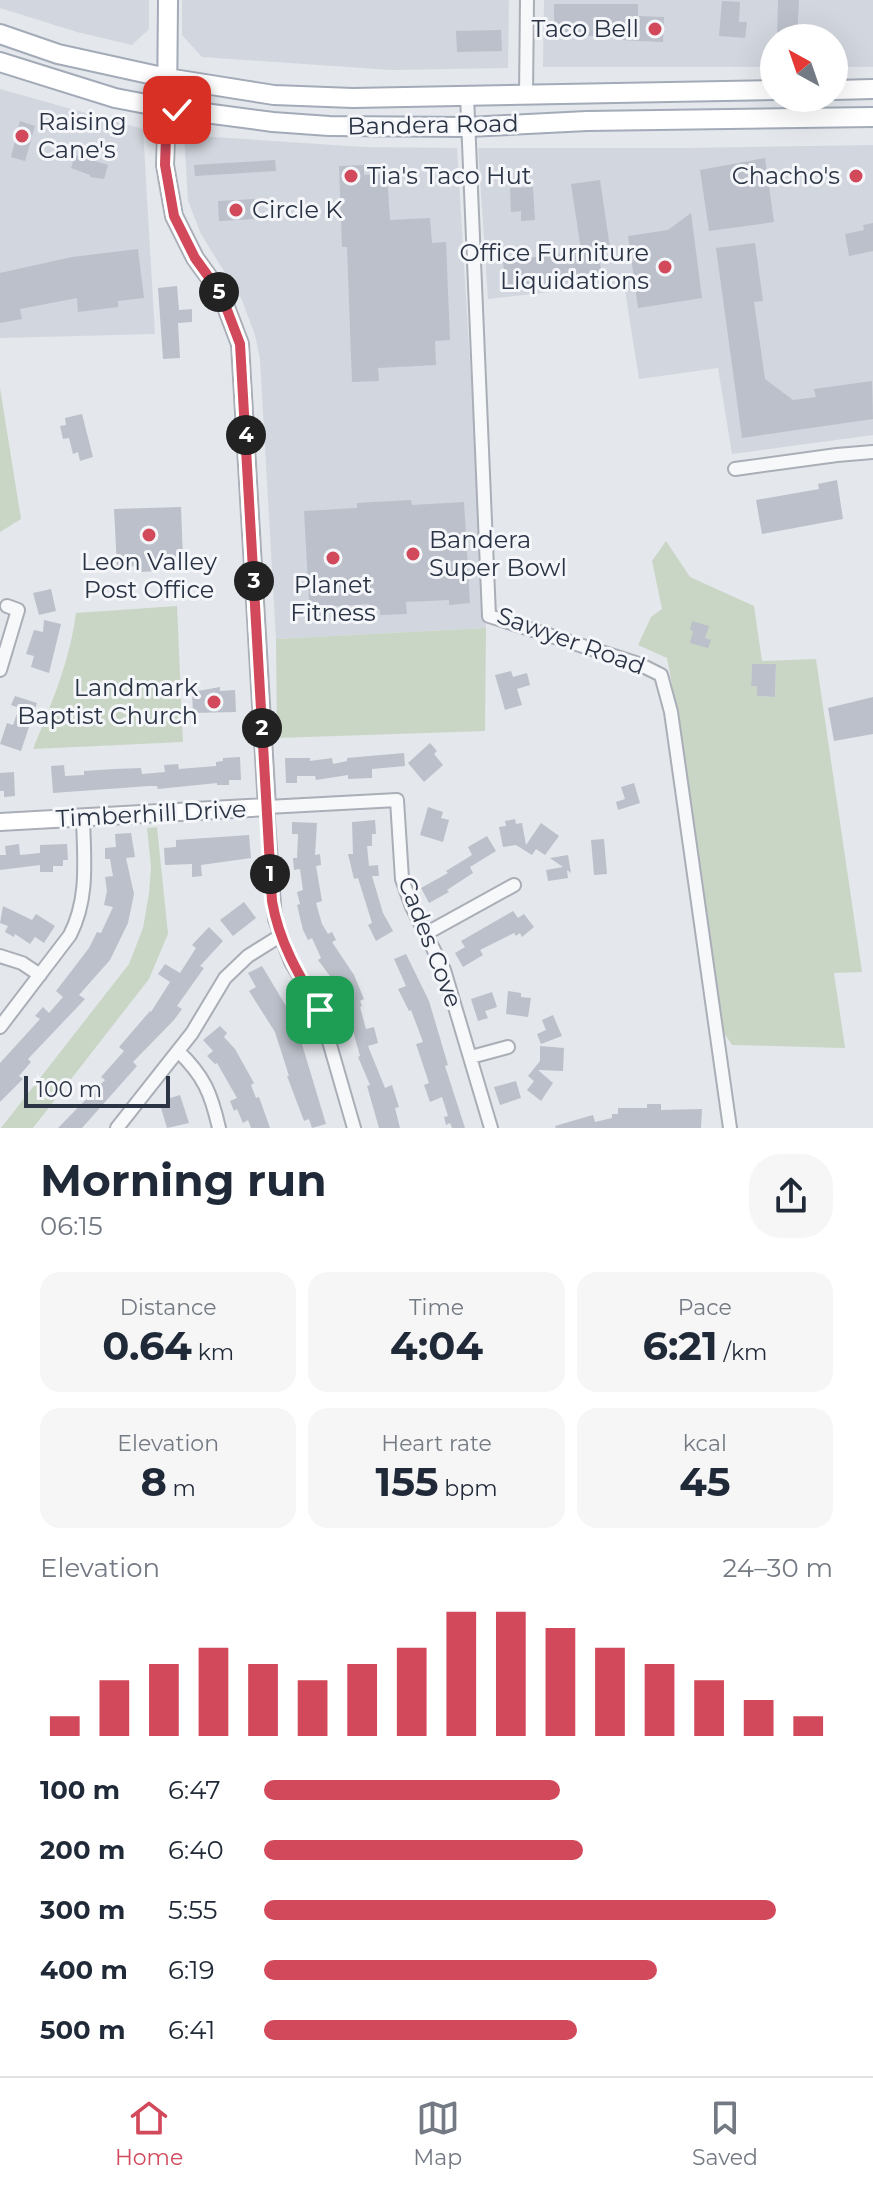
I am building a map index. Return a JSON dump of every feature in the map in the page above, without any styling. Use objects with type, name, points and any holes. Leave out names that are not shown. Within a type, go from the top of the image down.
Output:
[{"type":"main road","points":[[167,108],[168,0]]},
{"type":"main road","name":"Bandera Road","points":[[0,34],[58,54],[167,78],[274,95],[353,98],[760,90]]},
{"type":"main road","name":"Bandera Road","points":[[0,62],[105,95],[167,108],[329,126],[468,127],[587,121],[873,117]]},
{"type":"main road","points":[[848,90],[873,89]]},
{"type":"main road","points":[[703,91],[704,121]]},
{"type":"street","points":[[526,96],[527,0]]},
{"type":"street","name":"Sawyer Road","points":[[467,96],[489,616],[639,664],[661,675],[671,712],[730,1128]]},
{"type":"street","points":[[167,108],[165,165],[174,216],[195,258],[221,294],[240,344],[272,901],[280,936],[291,962],[320,1010],[354,1128]]},
{"type":"street","points":[[735,469],[873,452]]},
{"type":"street","points":[[0,670],[18,610],[7,606]]},
{"type":"street","name":"Timberhill Drive","points":[[0,822],[397,800]]},
{"type":"street","name":"Cades Cove","points":[[397,800],[402,879],[412,907],[444,970],[491,1128]]},
{"type":"street","points":[[0,1027],[70,935],[83,905],[83,818]]},
{"type":"street","points":[[427,933],[514,885]]},
{"type":"street","points":[[117,1128],[200,1021],[225,978],[248,956],[280,936]]},
{"type":"street","points":[[0,956],[22,963],[40,975]]},
{"type":"street","points":[[471,1057],[508,1047]]},
{"type":"street","points":[[178,1051],[211,1094],[219,1128]]},
{"type":"shaded area","points":[[0,0],[149,0],[149,29],[132,45],[0,8]]},
{"type":"shaded area","points":[[182,0],[509,0],[508,68],[391,70],[202,57],[182,35]]},
{"type":"shaded area","points":[[544,0],[873,0],[873,67],[848,67],[848,24],[760,24],[760,67],[543,67]]},
{"type":"shaded area","points":[[0,89],[143,129],[155,334],[0,338]]},
{"type":"shaded area","points":[[184,135],[363,147],[457,148],[486,628],[276,639],[260,359],[242,300],[201,234],[188,201]]},
{"type":"shaded area","points":[[873,145],[873,435],[732,454],[718,368],[639,379],[624,284],[488,299],[478,148]]},
{"type":"green space","points":[[0,388],[21,519],[0,532]]},
{"type":"green space","points":[[666,541],[690,577],[754,606],[762,661],[816,659],[862,972],[834,973],[845,1048],[732,1045],[724,1033],[683,744],[667,658],[638,645],[651,617],[662,609],[652,561]],"holes":[[[752,664],[776,665],[775,697],[757,696],[757,686],[751,685]]]},
{"type":"green space","points":[[177,606],[183,742],[33,749],[65,666],[76,613]]},
{"type":"green space","points":[[486,628],[485,731],[277,738],[276,639]]},
{"type":"green space","points":[[157,827],[168,934],[149,979],[33,1128],[1,1128],[129,964],[143,928],[149,893],[151,867],[147,828]]},
{"type":"building","points":[[778,0],[799,0],[798,24],[777,24]]},
{"type":"building","points":[[722,1],[740,2],[739,22],[747,22],[745,38],[719,36]]},
{"type":"building","points":[[554,4],[638,4],[638,16],[664,17],[663,42],[621,40],[622,36],[554,36]]},
{"type":"building","points":[[501,30],[502,51],[457,52],[456,31]]},
{"type":"building","name":"Raising Cane's","points":[[20,121],[35,126],[25,161],[11,157]]},
{"type":"building","points":[[75,155],[108,165],[104,179],[90,177],[71,168]]},
{"type":"building","points":[[765,158],[774,222],[709,231],[700,170]]},
{"type":"building","points":[[275,160],[276,171],[195,176],[194,165]]},
{"type":"building","points":[[364,165],[364,175],[387,174],[390,220],[430,218],[432,243],[446,242],[450,340],[435,341],[436,365],[378,368],[379,381],[352,382],[347,247],[342,247],[339,166]]},
{"type":"building","points":[[600,180],[610,248],[598,250],[602,276],[542,286],[542,282],[506,287],[503,262],[581,250],[571,184]]},
{"type":"building","points":[[533,187],[535,220],[521,221],[521,211],[511,212],[510,188]]},
{"type":"building","name":"Circle K","points":[[254,199],[255,219],[219,221],[218,201]]},
{"type":"building","name":"Office Furniture Liquidations","points":[[691,213],[702,298],[638,308],[628,236],[668,230]]},
{"type":"building","points":[[873,223],[873,251],[849,256],[845,234],[864,230],[863,225]]},
{"type":"building","points":[[755,243],[763,301],[754,302],[765,379],[793,400],[816,397],[814,389],[872,381],[873,419],[742,438],[716,248]]},
{"type":"building","points":[[138,249],[144,298],[118,301],[118,307],[78,312],[77,298],[20,309],[22,319],[0,323],[0,273],[72,257]]},
{"type":"building","points":[[177,286],[179,310],[192,309],[192,322],[178,323],[180,358],[163,359],[158,288]]},
{"type":"building","points":[[82,414],[93,457],[80,461],[78,452],[73,454],[69,438],[63,439],[60,426],[66,425],[65,418]]},
{"type":"building","points":[[837,480],[843,519],[762,534],[756,500],[819,489],[818,484]]},
{"type":"building","name":"Bandera Super Bowl","points":[[411,500],[412,505],[464,502],[470,603],[449,605],[449,600],[406,602],[407,614],[380,615],[380,609],[369,610],[369,604],[326,607],[326,616],[310,617],[304,511],[357,508],[357,503]]},
{"type":"building","name":"Leon Valley Post Office","points":[[181,507],[183,560],[158,561],[158,571],[139,572],[139,566],[117,567],[114,509]]},
{"type":"building","points":[[51,589],[56,611],[39,615],[33,593]]},
{"type":"building","points":[[44,620],[61,624],[49,673],[31,667],[34,656],[26,654],[34,630],[43,632]]},
{"type":"building","points":[[692,621],[709,626],[705,638],[711,640],[708,648],[690,643]]},
{"type":"building","points":[[752,664],[776,664],[775,697],[757,696],[757,686],[751,686]]},
{"type":"building","points":[[511,671],[513,677],[527,673],[530,685],[517,689],[522,705],[505,710],[495,675]]},
{"type":"building","name":"Landmark Baptist Church","points":[[220,687],[220,691],[235,690],[236,712],[193,713],[192,692]]},
{"type":"building","points":[[15,696],[37,703],[21,751],[0,744],[7,723],[13,725],[19,708],[11,705]]},
{"type":"building","points":[[873,697],[873,734],[834,741],[828,708]]},
{"type":"building","points":[[430,743],[443,765],[424,782],[408,763]]},
{"type":"building","points":[[404,753],[405,766],[372,769],[372,778],[348,779],[348,775],[316,780],[315,776],[297,776],[297,783],[286,783],[285,758],[310,758],[310,761],[332,758],[333,764],[347,761],[347,758]]},
{"type":"building","points":[[240,757],[241,780],[229,780],[229,785],[217,783],[158,789],[157,786],[149,786],[53,793],[51,766],[64,765],[65,776],[84,775],[84,771],[141,768],[142,774],[165,772],[164,765],[178,764],[179,769],[216,766],[216,762],[223,761],[223,758]]},
{"type":"building","points":[[14,772],[15,796],[4,797],[4,791],[0,791],[0,773]]},
{"type":"building","points":[[634,783],[640,803],[618,810],[616,802],[625,799],[621,787]]},
{"type":"building","points":[[428,807],[443,812],[441,818],[449,820],[443,842],[420,835]]},
{"type":"building","points":[[515,819],[516,824],[522,823],[526,845],[541,823],[559,836],[545,855],[536,849],[532,855],[516,845],[503,847],[499,827],[506,826],[505,821]]},
{"type":"building","points":[[375,820],[376,834],[372,834],[372,846],[367,846],[369,866],[378,865],[379,876],[372,876],[383,913],[393,931],[376,941],[368,925],[372,923],[358,878],[354,879],[348,854],[353,854],[352,822]]},
{"type":"building","points":[[292,822],[317,823],[315,855],[320,854],[321,865],[316,866],[322,901],[316,903],[322,924],[328,934],[332,932],[336,940],[332,942],[354,975],[364,999],[360,1001],[360,1007],[366,1029],[374,1027],[378,1043],[368,1046],[385,1088],[392,1085],[399,1107],[395,1108],[400,1128],[379,1128],[367,1086],[370,1085],[358,1057],[348,1013],[336,984],[318,960],[321,958],[312,938],[308,940],[303,930],[297,892],[303,890],[300,869],[294,870],[293,858],[297,858],[298,834],[292,834]]},
{"type":"building","points":[[131,833],[135,857],[126,858],[134,894],[128,923],[110,960],[79,995],[85,999],[28,1059],[31,1062],[19,1076],[23,1079],[0,1102],[0,1063],[40,1019],[35,1016],[43,1007],[49,1013],[63,997],[56,991],[89,948],[97,932],[101,933],[113,907],[104,905],[107,891],[105,877],[113,876],[110,859],[105,859],[105,848],[116,847],[115,834]]},
{"type":"building","points":[[249,835],[251,858],[201,865],[202,876],[192,877],[192,864],[165,865],[164,848],[176,847],[176,840]]},
{"type":"building","points":[[487,836],[496,851],[470,867],[473,873],[447,890],[449,892],[429,903],[421,888],[472,855],[468,847]]},
{"type":"building","points":[[604,839],[607,874],[594,875],[591,840]]},
{"type":"building","points":[[19,844],[20,855],[40,853],[40,845],[67,844],[68,860],[63,860],[63,866],[53,866],[53,872],[40,872],[40,865],[0,870],[0,855],[6,855],[5,846]]},
{"type":"building","points":[[568,855],[571,873],[567,870],[568,878],[548,881],[546,870],[563,867],[550,858]]},
{"type":"building","points":[[244,902],[256,918],[233,936],[220,920]]},
{"type":"building","points":[[3,906],[32,920],[36,914],[55,926],[44,943],[35,937],[30,944],[15,934],[14,937],[5,932],[8,926],[0,923]]},
{"type":"building","points":[[513,911],[518,918],[524,914],[534,927],[522,937],[520,933],[516,936],[514,933],[480,950],[483,955],[463,967],[455,953],[465,947],[461,941]]},
{"type":"building","points":[[209,927],[223,941],[200,966],[204,968],[177,1006],[182,1009],[174,1020],[133,1062],[137,1066],[82,1128],[58,1128],[105,1080],[101,1077],[124,1051],[119,1047],[151,1012],[170,982],[158,974],[165,964],[180,973],[196,948],[192,945]]},
{"type":"building","points":[[406,954],[429,1001],[465,1128],[452,1128],[450,1123],[446,1125],[444,1117],[448,1116],[442,1097],[430,1102],[424,1085],[429,1083],[416,1044],[423,1042],[411,1010],[398,989],[406,986],[394,959]]},
{"type":"building","points":[[262,966],[295,1021],[326,1124],[312,1128],[309,1119],[304,1121],[275,1032],[249,991],[256,987],[248,973]]},
{"type":"building","points":[[508,991],[531,998],[528,1017],[506,1014]]},
{"type":"building","points":[[492,992],[497,1007],[485,1011],[488,1018],[478,1021],[471,999]]},
{"type":"building","points":[[553,1015],[562,1036],[541,1044],[537,1034],[546,1030],[542,1020]]},
{"type":"building","points":[[220,1026],[227,1033],[224,1037],[235,1049],[254,1083],[251,1085],[256,1098],[259,1097],[270,1128],[251,1128],[248,1120],[243,1123],[230,1101],[237,1098],[217,1063],[207,1056],[213,1051],[203,1040]]},
{"type":"building","points":[[540,1046],[564,1048],[563,1071],[538,1070],[553,1083],[541,1101],[527,1090],[534,1081],[528,1076],[540,1061]]},
{"type":"building","points":[[516,1081],[521,1098],[500,1105],[494,1087]]},
{"type":"building","points":[[180,1095],[189,1123],[167,1128],[161,1108],[169,1106],[167,1099]]},
{"type":"building","points":[[647,1104],[661,1104],[661,1110],[702,1109],[701,1128],[555,1126],[593,1115],[595,1122],[612,1118],[612,1114],[618,1114],[618,1108],[647,1108]]},
{"type":"place","name":"Taco Bell","points":[[655,29]]},
{"type":"place","name":"Raising Cane's","points":[[22,136]]},
{"type":"place","name":"Tia's Taco Hut","points":[[351,176]]},
{"type":"place","name":"Chacho's","points":[[856,176]]},
{"type":"place","name":"Circle K","points":[[236,210]]},
{"type":"place","name":"Office Furniture Liquidations","points":[[665,267]]},
{"type":"place","name":"Leon Valley Post Office","points":[[149,535]]},
{"type":"place","name":"Bandera Super Bowl","points":[[413,554]]},
{"type":"place","name":"Planet Fitness","points":[[333,558]]},
{"type":"place","name":"Landmark Baptist Church","points":[[214,702]]},
{"type":"route","points":[[177,110],[167,108],[165,165],[174,216],[195,258],[221,294],[240,344],[272,901],[280,936],[291,962],[320,1010]]}]
